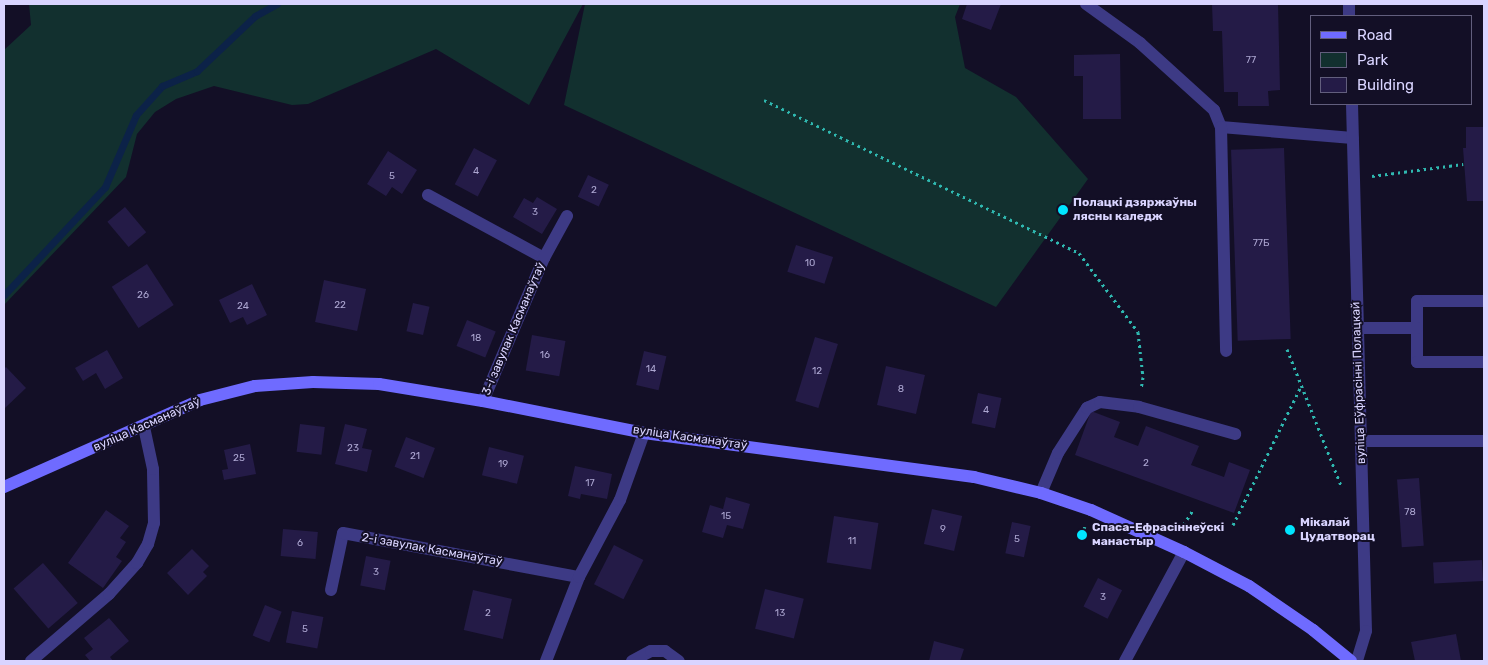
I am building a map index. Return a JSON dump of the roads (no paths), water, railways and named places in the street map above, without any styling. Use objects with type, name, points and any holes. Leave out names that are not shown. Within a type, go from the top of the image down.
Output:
[{"type":"main road","name":"вуліца Касманаўтаў","points":[[4,487],[144,427],[200,400],[256,386],[313,382],[379,384],[483,401],[644,433],[974,477],[1041,494],[1091,510],[1184,552],[1249,586],[1313,630],[1351,661]]},
{"type":"street","points":[[1086,4],[1140,43],[1214,110],[1221,127],[1226,351]]},
{"type":"street","name":"вуліца Еўфрасінні Полацкай","points":[[1352,105],[1366,631],[1357,661]]},
{"type":"street","points":[[1221,127],[1352,138]]},
{"type":"street","name":"3-і завулак Касманаўтаў","points":[[428,195],[544,258]]},
{"type":"street","name":"3-і завулак Касманаўтаў","points":[[483,401],[544,258],[567,216]]},
{"type":"street","points":[[1484,301],[1417,301],[1417,362],[1484,362]]},
{"type":"street","points":[[1358,328],[1417,328]]},
{"type":"street","points":[[1041,494],[1058,453],[1087,408],[1100,402],[1139,407],[1235,434]]},
{"type":"street","points":[[32,661],[109,594],[137,563],[148,544],[154,523],[153,469],[144,427]]},
{"type":"street","points":[[546,661],[579,576],[620,500],[644,433]]},
{"type":"street","points":[[1361,441],[1484,441]]},
{"type":"street","name":"2-і завулак Касманаўтаў","points":[[331,590],[343,533],[579,576]]},
{"type":"street","points":[[1126,661],[1184,552]]},
{"type":"street","points":[[632,661],[651,651],[665,650],[679,661]]},
{"type":"waterway","points":[[4,295],[105,187],[136,115],[162,86],[197,71],[255,16],[277,4]]},
{"type":"place","name":"Полацкі дзяржаўны лясны каледж","points":[[1063,210]]},
{"type":"place","name":"Мікалай Цудатворац","points":[[1290,530]]},
{"type":"place","name":"Спаса-Ефрасіннеўскі манастыр","points":[[1082,535]]}]
